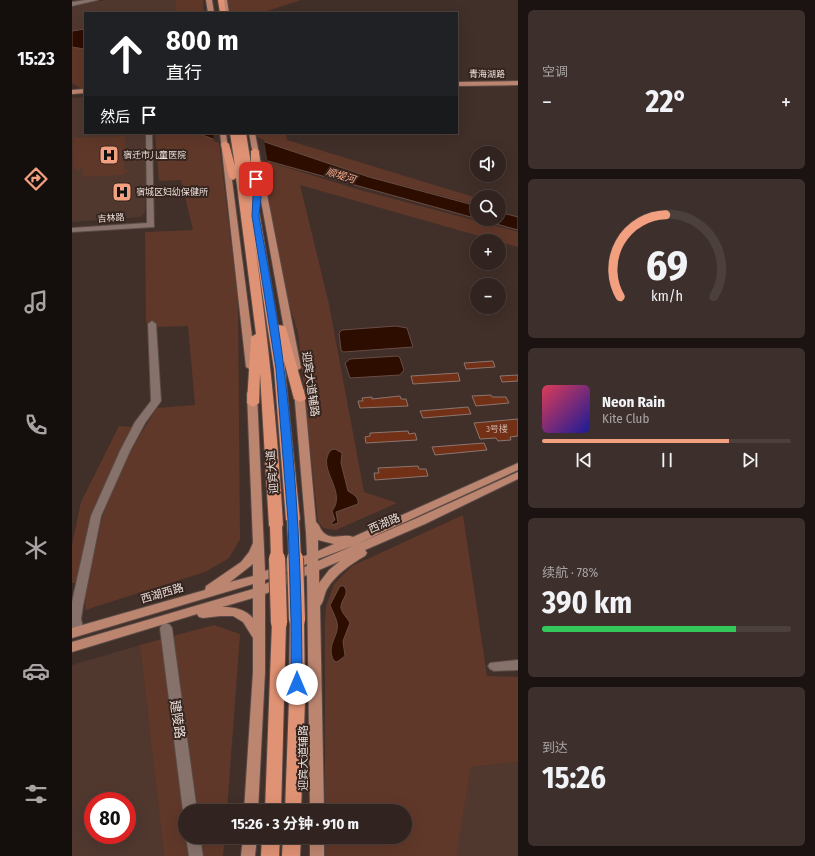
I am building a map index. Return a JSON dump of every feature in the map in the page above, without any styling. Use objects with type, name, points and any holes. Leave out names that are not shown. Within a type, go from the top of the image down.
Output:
[{"type":"highway","points":[[214,1],[216,12]]},
{"type":"highway","points":[[214,1],[222,12]]},
{"type":"highway","name":"迎宾大道","points":[[235,134],[250,155],[251,257],[262,331],[274,453],[279,623],[273,804]]},
{"type":"highway","name":"迎宾大道","points":[[242,134],[250,155],[256,216],[280,369],[293,520],[297,620],[297,700],[293,804]]},
{"type":"highway","points":[[225,145],[238,192],[243,230],[251,257],[249,273],[256,339],[253,403]]},
{"type":"highway","points":[[264,269],[272,281],[278,316],[300,399]]},
{"type":"highway","points":[[270,856],[271,844]]},
{"type":"highway","points":[[292,844],[292,856]]},
{"type":"main road","points":[[224,0],[226,12]]},
{"type":"main road","points":[[211,12],[214,1]]},
{"type":"main road","name":"青海湖路","points":[[458,82],[518,82]]},
{"type":"main road","points":[[72,92],[84,91]]},
{"type":"main road","points":[[72,96],[84,94]]},
{"type":"main road","points":[[224,134],[250,351],[259,519],[258,680],[252,804]]},
{"type":"main road","name":"迎宾大道辅路","points":[[252,134],[250,155],[297,371],[300,399],[310,504],[313,562],[317,804]]},
{"type":"main road","name":"西湖路","points":[[258,592],[351,542],[518,466]]},
{"type":"main road","name":"西湖路","points":[[259,578],[313,562],[421,521],[518,475]]},
{"type":"main road","points":[[310,504],[315,530],[318,535],[325,539],[341,541],[356,538],[419,510]]},
{"type":"main road","points":[[119,619],[210,589],[225,580],[251,559],[256,552],[259,519]]},
{"type":"main road","points":[[315,622],[318,595],[322,587],[338,570],[355,556],[421,521]]},
{"type":"main road","name":"西湖西路","points":[[75,632],[259,578]]},
{"type":"main road","points":[[72,647],[258,592]]},
{"type":"main road","points":[[86,643],[217,612],[230,611],[239,613],[252,622],[258,639]]},
{"type":"main road","points":[[248,856],[249,844]]},
{"type":"main road","points":[[317,844],[317,856]]},
{"type":"street","points":[[72,3],[86,0]]},
{"type":"street","points":[[72,3],[95,0]]},
{"type":"street","points":[[149,134],[151,222]]},
{"type":"street","name":"吉林路","points":[[72,226],[151,222]]},
{"type":"street","name":"吉林路","points":[[72,230],[151,222]]},
{"type":"street","points":[[75,632],[77,606],[96,516],[125,451],[140,422],[156,401],[152,324]]},
{"type":"street","name":"建陵路","points":[[166,625],[189,804]]},
{"type":"street","points":[[494,666],[518,664]]},
{"type":"street","points":[[194,844],[196,856]]},
{"type":"shaded area","points":[[106,0],[176,0],[177,12],[84,12],[84,29],[72,31],[72,5]]},
{"type":"shaded area","points":[[176,0],[203,0],[204,12],[176,12]]},
{"type":"shaded area","points":[[227,0],[301,0],[264,12],[230,12]]},
{"type":"shaded area","points":[[72,47],[84,49],[84,87],[80,88],[72,83]]},
{"type":"shaded area","points":[[84,97],[84,134],[146,134],[145,212],[141,217],[72,222],[72,98]]},
{"type":"shaded area","points":[[155,134],[218,134],[238,302],[240,539],[229,558],[205,572],[85,610],[87,583],[98,530],[107,504],[129,455],[157,408],[195,405],[188,326],[155,327],[155,324],[146,323],[145,232],[193,230],[181,180],[159,181]]},
{"type":"shaded area","points":[[252,134],[286,134],[287,140],[470,196],[470,203],[374,178],[253,140]]},
{"type":"shaded area","points":[[125,136],[124,170],[130,170],[123,175],[83,177],[83,169],[76,170],[73,165],[74,138]]},
{"type":"shaded area","points":[[259,159],[360,190],[470,219],[470,226],[495,226],[518,232],[518,247],[506,244],[506,234],[472,234],[300,185],[329,304],[364,492],[397,503],[336,530],[323,528],[318,521],[298,332],[277,268]]},
{"type":"shaded area","points":[[119,426],[132,427],[133,430],[119,454],[93,509],[77,583],[72,583],[72,545],[81,502]]},
{"type":"shaded area","points":[[463,515],[487,676],[518,677],[518,762],[471,767],[456,856],[325,856],[325,844],[412,844],[412,804],[325,804],[326,606],[334,584],[352,566]]},
{"type":"shaded area","points":[[214,625],[240,634],[228,804],[178,804],[178,844],[224,844],[223,856],[164,856],[140,645]]},
{"type":"shaded area","points":[[140,645],[164,856],[72,856],[72,665]]},
{"type":"shaded area","points":[[518,762],[518,856],[455,856],[471,767]]},
{"type":"water","points":[[84,29],[84,49],[72,47],[72,31]]},
{"type":"water","name":"顺堤河","points":[[200,134],[241,134],[369,177],[470,204],[470,217],[268,161],[257,155]]},
{"type":"water","points":[[506,214],[518,217],[518,230],[503,226],[506,226]]},
{"type":"water","points":[[396,326],[407,328],[413,347],[343,352],[341,350],[339,333],[342,330]]},
{"type":"water","points":[[398,356],[404,370],[400,375],[350,378],[345,363],[350,359]]},
{"type":"water","points":[[335,449],[342,453],[341,463],[348,491],[357,498],[358,504],[336,512],[338,523],[332,525],[332,522],[335,520],[332,511],[336,503],[336,496],[327,464],[327,457],[331,450]]},
{"type":"water","points":[[340,586],[344,586],[346,589],[341,608],[350,623],[343,641],[345,656],[337,662],[334,661],[331,650],[337,632],[337,623],[330,605]]},
{"type":"pier","points":[[213,134],[248,134],[264,140],[268,163],[261,158],[214,141]]},
{"type":"building","points":[[493,361],[495,367],[466,369],[464,363]]},
{"type":"building","points":[[458,373],[460,381],[413,384],[411,376]]},
{"type":"building","points":[[518,375],[518,381],[502,382],[500,376]]},
{"type":"building","points":[[491,395],[492,397],[506,397],[509,403],[476,406],[472,396]]},
{"type":"building","points":[[400,396],[401,399],[406,399],[408,406],[360,408],[358,401],[363,401],[362,398],[372,397],[372,399]]},
{"type":"building","points":[[468,407],[471,414],[423,418],[420,411]]},
{"type":"building","points":[[518,419],[518,436],[510,437],[511,440],[498,441],[496,438],[480,439],[474,423]]},
{"type":"building","points":[[408,431],[409,434],[415,433],[417,440],[366,443],[365,437],[370,436],[370,433]]},
{"type":"building","points":[[484,443],[487,450],[435,455],[432,447]]},
{"type":"building","points":[[418,466],[419,469],[426,469],[428,476],[375,480],[374,473],[379,473],[378,468]]},
{"type":"place","name":"宿迁市儿童医院","points":[[109,155]]},
{"type":"place","name":"宿城区妇幼保健所","points":[[122,192]]},
{"type":"route","points":[[256,179],[258,197],[256,216],[280,369],[293,520],[297,620],[297,684]]}]
